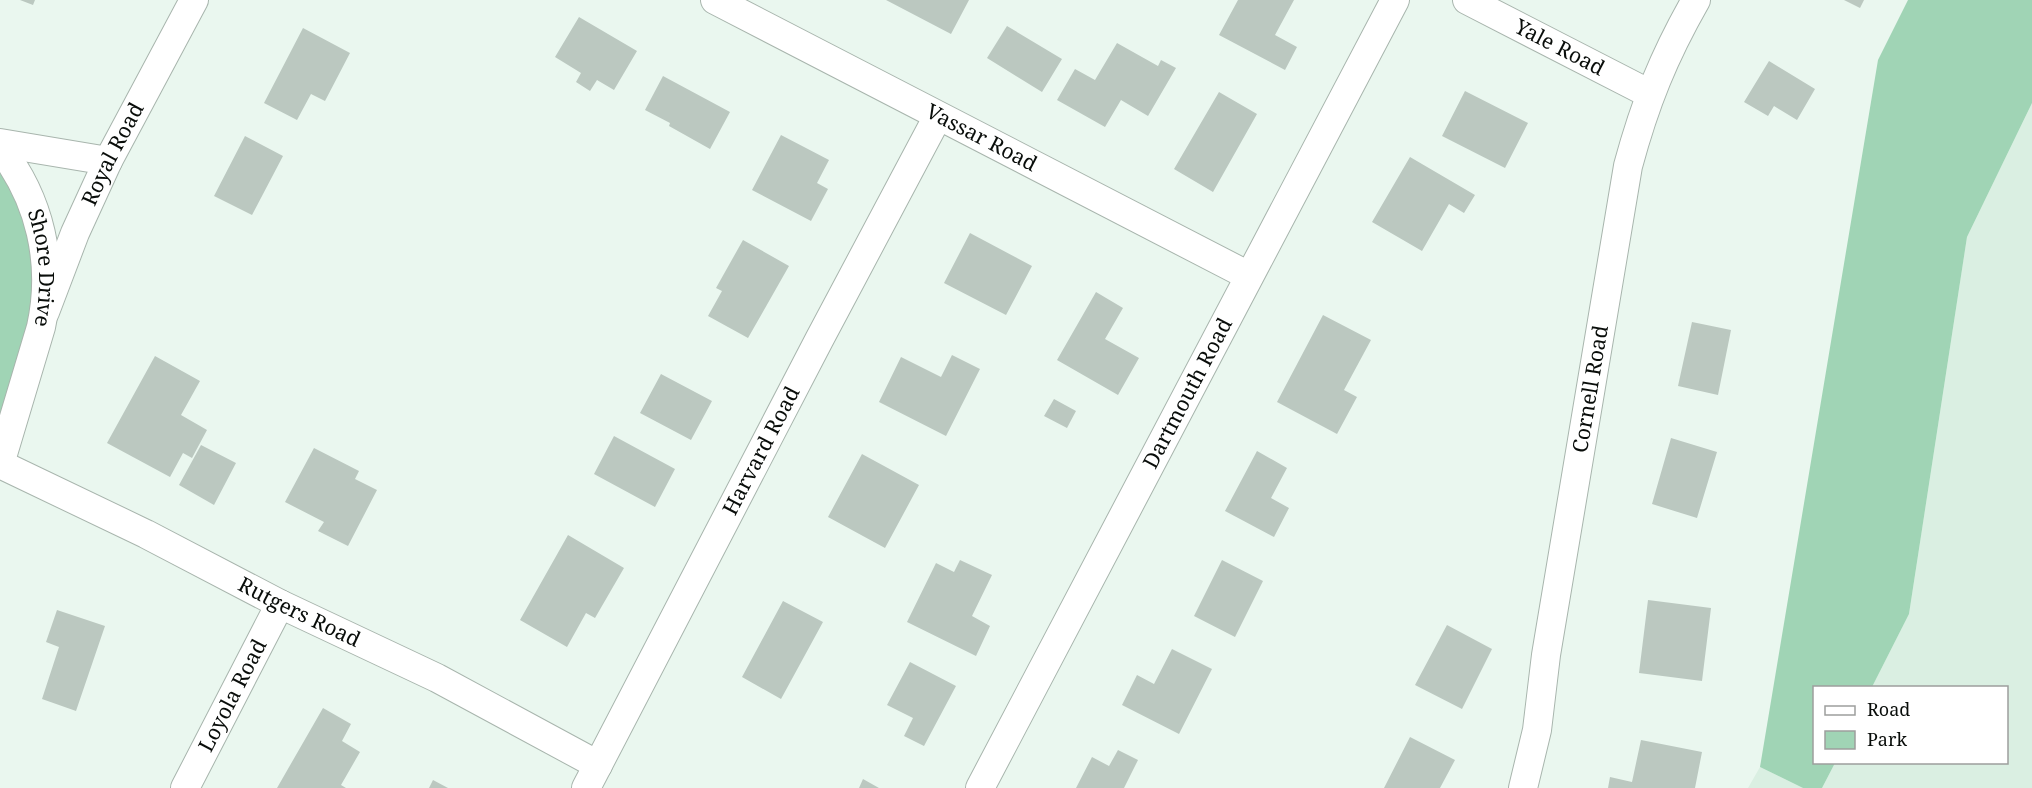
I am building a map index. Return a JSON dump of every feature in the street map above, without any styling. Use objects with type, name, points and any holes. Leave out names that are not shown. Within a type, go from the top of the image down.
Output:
[{"type":"street","name":"Royal Road","points":[[45,312],[75,233],[108,161],[194,0]]},
{"type":"street","name":"Vassar Road","points":[[715,0],[1249,276]]},
{"type":"street","name":"Dartmouth Road","points":[[980,788],[1395,0]]},
{"type":"street","name":"Yale Road","points":[[1467,0],[1650,94]]},
{"type":"street","name":"Cornell Road","points":[[1523,788],[1537,730],[1546,655],[1628,166],[1650,94],[1673,40],[1696,0]]},
{"type":"street","name":"Harvard Road","points":[[592,777],[938,116]]},
{"type":"street","name":"Shore Drive","points":[[0,145],[108,161]]},
{"type":"street","name":"Shore Drive","points":[[0,145],[30,195],[42,232],[47,270],[45,312],[0,464]]},
{"type":"street","name":"Rutgers Road","points":[[0,464],[146,534],[280,604],[437,678],[592,777]]},
{"type":"street","name":"Loyola Road","points":[[185,788],[280,604]]},
{"type":"shaded area","points":[[2032,103],[2032,788],[1822,788],[1834,764],[2008,764],[2008,686],[1873,686],[1909,614],[1967,237]]},
{"type":"shaded area","points":[[1760,767],[1803,788],[1748,788]]},
{"type":"green space","points":[[1908,0],[2032,0],[2032,103],[1967,237],[1909,614],[1873,686],[1813,686],[1813,764],[1834,764],[1822,788],[1803,788],[1760,767],[1878,60]]},
{"type":"green space","points":[[0,156],[51,263],[0,426]]},
{"type":"building","points":[[20,0],[35,0],[33,5]]},
{"type":"building","points":[[886,0],[969,0],[951,34]]},
{"type":"building","points":[[1238,0],[1294,0],[1275,35],[1297,47],[1285,70],[1219,35]]},
{"type":"building","points":[[1844,0],[1864,0],[1860,8]]},
{"type":"building","points":[[579,17],[637,51],[614,90],[597,80],[590,91],[576,82],[581,73],[555,57]]},
{"type":"building","points":[[1007,26],[1062,59],[1042,92],[987,58]]},
{"type":"building","points":[[303,28],[350,53],[325,101],[311,94],[297,120],[264,103]]},
{"type":"building","points":[[1117,43],[1158,66],[1161,60],[1176,68],[1148,116],[1121,100],[1105,127],[1057,100],[1075,69],[1095,80]]},
{"type":"building","points":[[1769,61],[1815,89],[1797,120],[1774,106],[1768,116],[1744,102]]},
{"type":"building","points":[[663,76],[730,112],[710,149],[645,110]]},
{"type":"building","points":[[1465,91],[1528,123],[1505,168],[1442,136]]},
{"type":"building","points":[[1219,92],[1257,114],[1213,192],[1174,169]]},
{"type":"building","points":[[781,135],[829,160],[817,183],[828,189],[811,221],[752,190]]},
{"type":"building","points":[[245,136],[283,156],[252,215],[214,196]]},
{"type":"building","points":[[1410,157],[1475,195],[1464,213],[1449,204],[1422,251],[1372,222]]},
{"type":"building","points":[[970,233],[1032,266],[1006,315],[944,283]]},
{"type":"building","points":[[743,240],[789,266],[748,338],[708,316],[722,291],[716,288]]},
{"type":"building","points":[[1096,292],[1123,308],[1105,339],[1139,358],[1118,395],[1057,360]]},
{"type":"building","points":[[1323,315],[1371,340],[1344,390],[1357,397],[1337,434],[1277,402]]},
{"type":"building","points":[[1692,322],[1731,330],[1718,395],[1678,386]]},
{"type":"building","points":[[952,355],[980,369],[946,436],[879,402],[901,357],[941,377]]},
{"type":"building","points":[[155,356],[200,381],[181,415],[207,430],[192,458],[183,453],[170,477],[107,443]]},
{"type":"building","points":[[661,374],[712,401],[691,440],[640,413]]},
{"type":"building","points":[[1054,399],[1076,411],[1067,428],[1044,416]]},
{"type":"building","points":[[614,436],[675,469],[655,507],[594,474]]},
{"type":"building","points":[[1671,438],[1717,452],[1697,518],[1652,504]]},
{"type":"building","points":[[201,445],[236,463],[214,505],[179,485]]},
{"type":"building","points":[[314,448],[359,471],[355,479],[377,490],[348,546],[318,531],[324,522],[285,502]]},
{"type":"building","points":[[1257,451],[1287,468],[1271,498],[1289,508],[1274,537],[1225,511]]},
{"type":"building","points":[[862,454],[919,485],[885,548],[828,517]]},
{"type":"building","points":[[568,535],[624,568],[595,618],[586,613],[567,647],[520,620]]},
{"type":"building","points":[[960,560],[992,575],[972,616],[990,626],[976,656],[907,622],[936,563],[954,572]]},
{"type":"building","points":[[1222,560],[1263,581],[1235,637],[1194,616]]},
{"type":"building","points":[[1648,600],[1711,608],[1702,681],[1639,673]]},
{"type":"building","points":[[783,601],[823,622],[781,699],[742,677]]},
{"type":"building","points":[[57,610],[105,626],[76,711],[42,699],[59,647],[46,642]]},
{"type":"building","points":[[1447,625],[1492,649],[1462,709],[1415,685]]},
{"type":"building","points":[[1172,649],[1212,669],[1179,734],[1122,705],[1137,675],[1154,684]]},
{"type":"building","points":[[910,662],[956,686],[924,746],[904,736],[913,718],[887,705]]},
{"type":"building","points":[[323,708],[351,724],[342,741],[360,752],[341,785],[346,788],[277,788]]},
{"type":"building","points":[[1410,737],[1455,760],[1440,788],[1384,788]]},
{"type":"building","points":[[1641,740],[1702,752],[1695,788],[1608,788],[1610,777],[1632,782]]},
{"type":"building","points":[[1118,750],[1138,760],[1124,788],[1076,788],[1092,757],[1109,766]]},
{"type":"building","points":[[863,779],[879,788],[859,788]]},
{"type":"building","points":[[433,780],[448,788],[429,788]]}]
